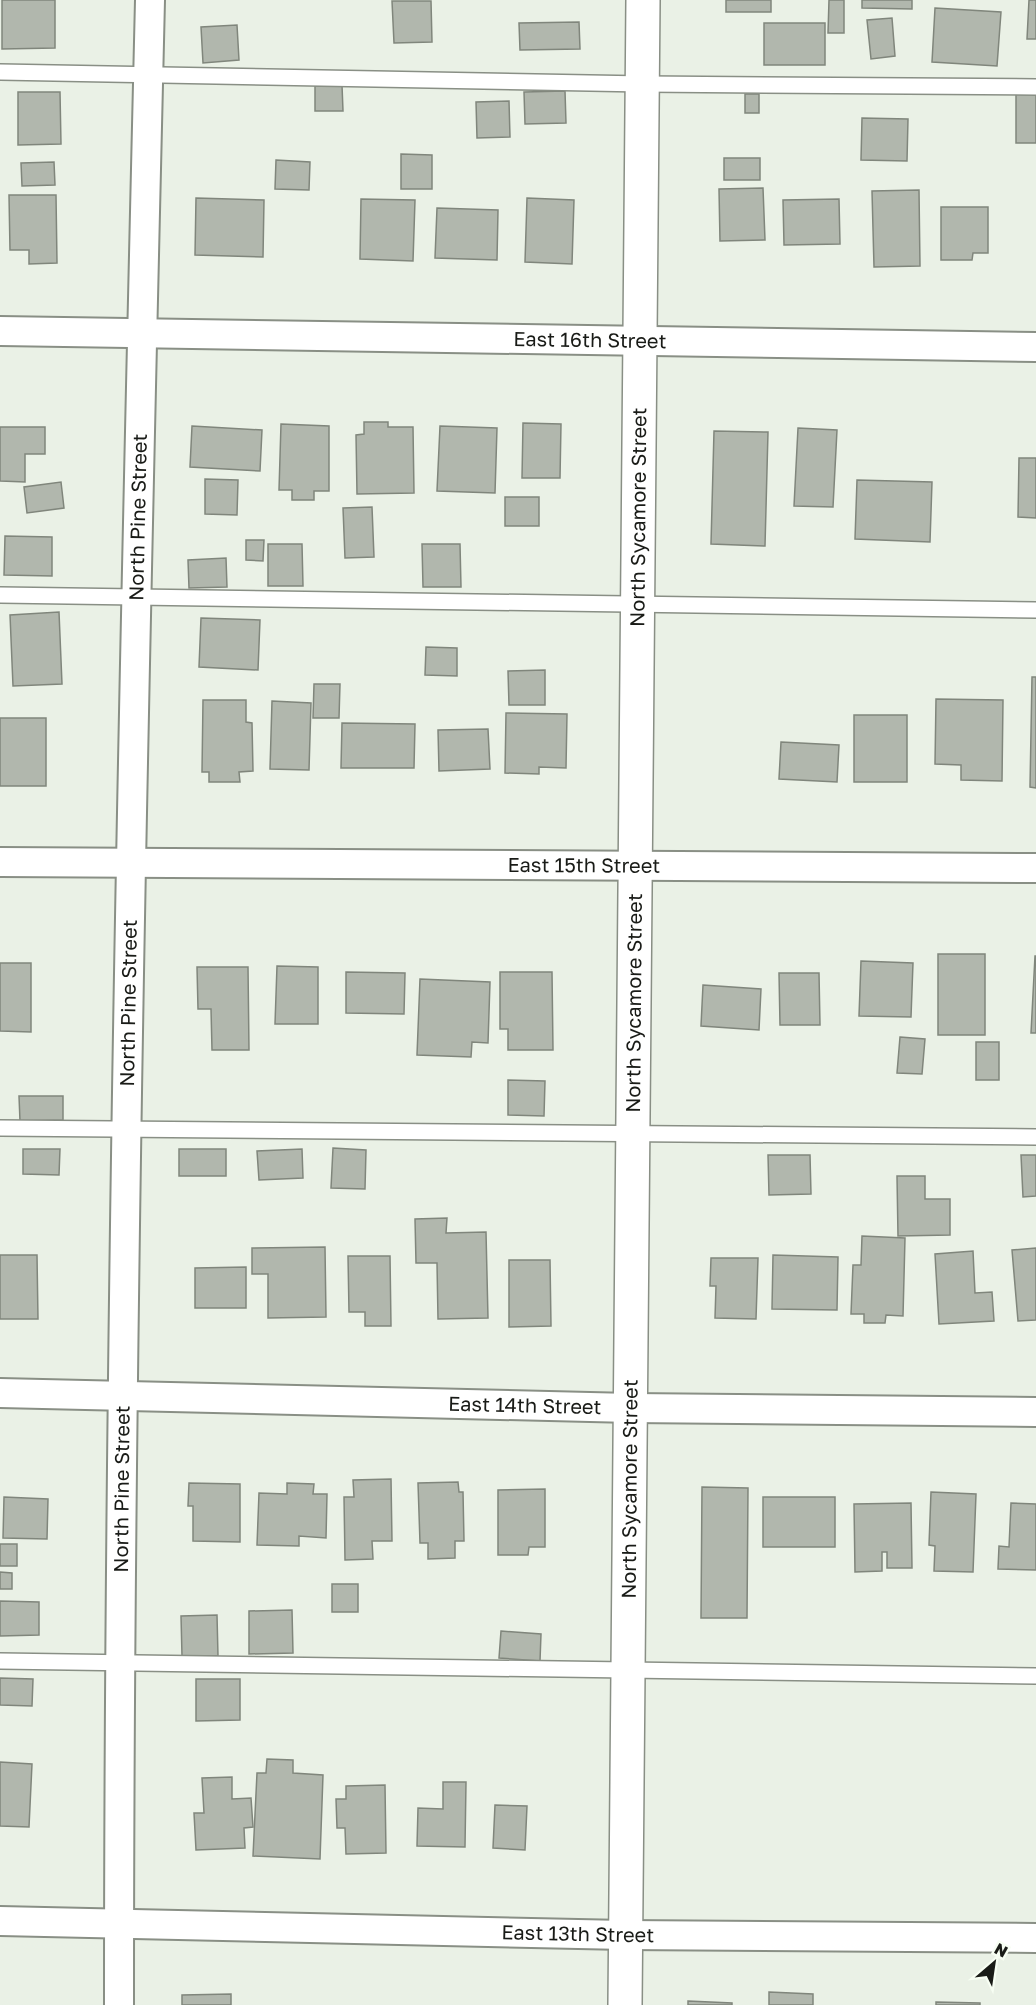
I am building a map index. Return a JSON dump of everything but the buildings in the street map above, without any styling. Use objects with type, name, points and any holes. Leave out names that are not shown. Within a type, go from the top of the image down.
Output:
[{"type":"main road","name":"North Sycamore Street","points":[[625,2005],[642,341],[643,0]]},
{"type":"street","name":"North Pine Street","points":[[118,2005],[123,1396],[131,862],[150,0]]},
{"type":"street","name":"East 16th Street","points":[[0,331],[1036,347]]},
{"type":"street","name":"East 15th Street","points":[[0,861],[1036,868]]},
{"type":"street","name":"East 14th Street","points":[[0,1393],[631,1408],[1036,1412]]},
{"type":"street","name":"East 13th Street","points":[[0,1921],[625,1935],[1036,1938]]},
{"type":"lane","points":[[0,72],[644,84],[1036,87]]},
{"type":"lane","points":[[0,596],[1036,610]]},
{"type":"lane","points":[[0,1128],[1036,1137]]},
{"type":"lane","points":[[0,1661],[1036,1676]]}]
